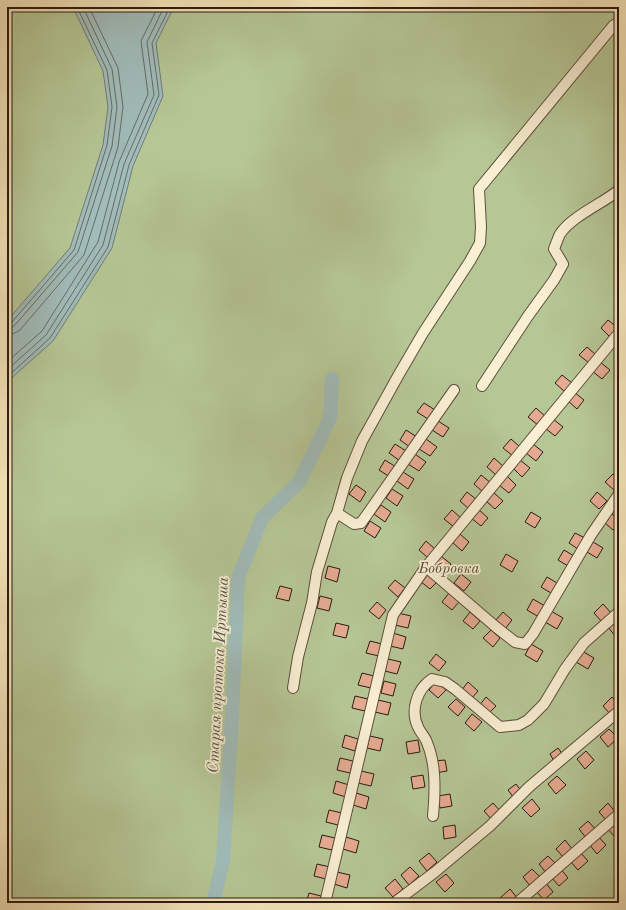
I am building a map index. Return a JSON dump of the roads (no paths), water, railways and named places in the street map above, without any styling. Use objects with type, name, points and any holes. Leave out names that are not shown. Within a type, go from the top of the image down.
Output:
[{"type":"street","points":[[293,688],[298,658],[312,603],[317,572],[332,522],[337,513],[348,478],[362,441],[419,339],[470,261],[480,243],[481,228],[479,189],[608,32],[619,22]]},
{"type":"street","points":[[482,386],[528,316],[554,280],[563,264],[554,249],[560,234],[572,222],[592,207],[619,190]]},
{"type":"street","points":[[324,903],[393,615],[426,567],[619,333]]},
{"type":"street","points":[[337,513],[354,524],[361,522],[454,390]]},
{"type":"street","points":[[426,567],[515,642],[525,644],[533,634],[611,503],[619,494]]},
{"type":"street","points":[[433,816],[435,796],[431,755],[426,741],[418,727],[414,712],[418,697],[425,684],[432,679],[445,682],[500,727],[519,725],[528,720],[544,704],[565,669],[584,643],[619,612]]},
{"type":"street","points":[[394,903],[435,872],[490,826],[529,787],[619,711]]},
{"type":"street","points":[[517,903],[619,814]]},
{"type":"water","points":[[73,7],[174,7],[156,43],[163,96],[133,166],[112,248],[53,341],[7,382],[7,321],[70,248],[103,145],[108,107],[103,71]]},
{"type":"waterway","name":"Старая протока Иртыша","points":[[213,903],[223,861],[232,718],[238,578],[262,518],[299,482],[330,418],[332,379]]},
{"type":"park label","name":"Бобровка","points":[[449,568]]}]
